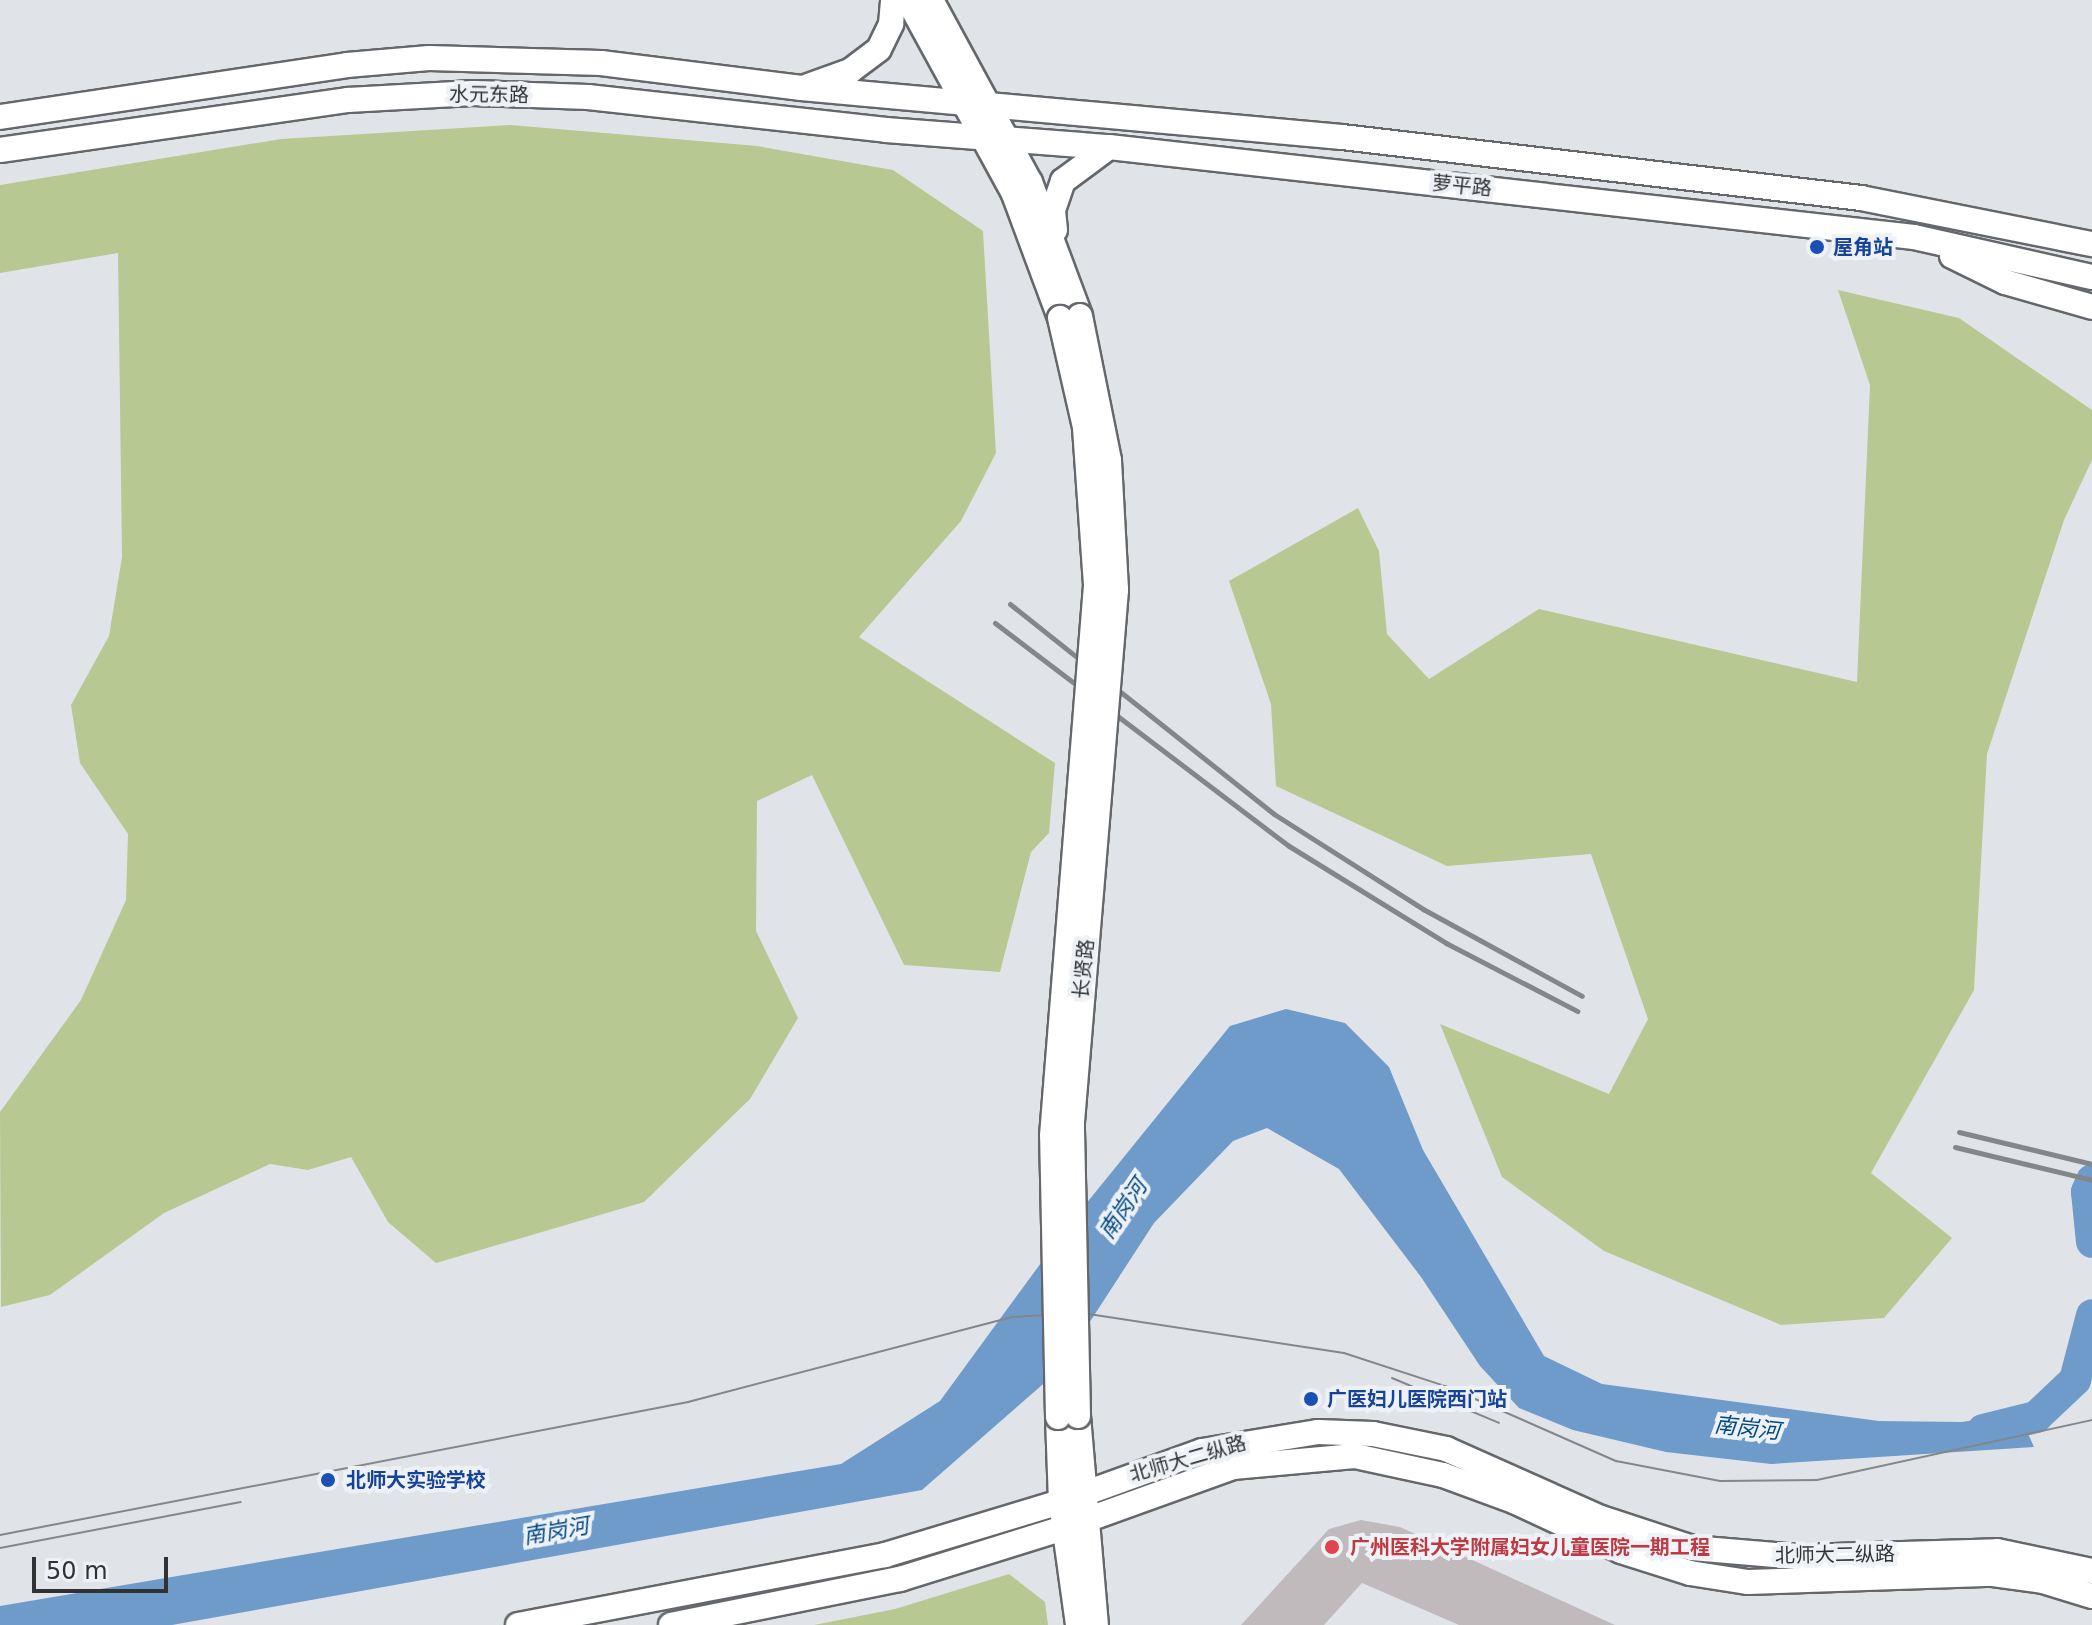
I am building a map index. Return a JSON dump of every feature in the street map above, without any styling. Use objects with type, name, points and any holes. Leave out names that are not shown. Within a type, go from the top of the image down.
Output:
[{"type":"main road","points":[[801,88],[850,71],[879,49],[891,24],[893,0]]},
{"type":"main road","points":[[908,0],[1014,194],[1070,317]]},
{"type":"main road","points":[[936,6],[1010,138],[1058,250]]},
{"type":"main road","name":"水元东路","points":[[0,117],[347,65],[429,58],[601,63],[801,88],[965,103]]},
{"type":"main road","name":"水元东路","points":[[0,150],[288,107],[473,93],[588,97],[981,135]]},
{"type":"main road","name":"萝平路","points":[[965,103],[1310,134],[1861,198],[2092,244]]},
{"type":"main road","name":"萝平路","points":[[981,135],[1914,237],[2092,277]]},
{"type":"main road","points":[[1070,317],[1053,210],[1063,181],[1109,147]]},
{"type":"main road","points":[[1914,237],[2005,282],[2092,307]]},
{"type":"main road","name":"长贤路","points":[[1070,317],[1085,427],[1096,585],[1052,1136],[1078,1625]]},
{"type":"main road","name":"北师大二纵路","points":[[518,1625],[885,1555],[1072,1498],[1241,1441],[1318,1432],[1373,1434],[1446,1449],[1601,1518],[1692,1548],[1799,1557],[1997,1551],[2092,1571]]},
{"type":"main road","name":"北师大二纵路","points":[[671,1625],[900,1579],[1074,1525],[1233,1467],[1355,1456],[1443,1475],[1514,1501],[1621,1551],[1690,1573],[1748,1582],[1993,1574],[2043,1581],[2092,1596]]},
{"type":"main road","name":"长贤路","points":[[1074,1525],[1096,1625]]},
{"type":"green space","points":[[511,125],[757,146],[893,170],[983,231],[996,453],[961,521],[859,637],[1055,763],[1049,833],[1031,852],[1000,972],[904,965],[812,775],[757,801],[756,931],[798,1018],[750,1099],[644,1202],[436,1263],[388,1222],[351,1157],[308,1170],[270,1164],[164,1213],[50,1295],[1,1307],[0,1112],[81,1000],[126,900],[128,834],[80,763],[71,705],[109,636],[122,557],[118,253],[0,273],[0,185],[281,139]]},
{"type":"green space","points":[[1838,290],[1959,318],[2092,410],[2092,460],[2064,520],[1987,754],[1974,990],[1871,1173],[1952,1238],[1884,1318],[1781,1325],[1604,1251],[1502,1177],[1440,1024],[1609,1094],[1648,1019],[1591,854],[1447,866],[1276,786],[1271,704],[1229,581],[1358,508],[1379,551],[1387,634],[1429,679],[1539,609],[1857,682],[1870,385]]},
{"type":"green space","points":[[1009,1574],[1045,1602],[1048,1625],[814,1625],[895,1609]]},
{"type":"water","points":[[1286,1009],[1345,1023],[1389,1067],[1423,1150],[1544,1356],[1602,1384],[1879,1421],[1962,1422],[2019,1413],[2034,1447],[1771,1464],[1666,1452],[1573,1430],[1519,1408],[1480,1366],[1421,1277],[1339,1169],[1267,1128],[1233,1141],[1154,1223],[1058,1371],[922,1490],[172,1625],[0,1625],[0,1606],[841,1464],[940,1401],[1068,1226],[1230,1026]]},
{"type":"building","points":[[1361,1520],[1400,1527],[1615,1625],[1459,1625],[1362,1583],[1324,1625],[1241,1625],[1329,1529]]},
{"type":"waterway","points":[[2092,1180],[2087,1192],[2092,1242]]},
{"type":"waterway","points":[[2075,1380],[2092,1315]]},
{"type":"waterway","name":"南岗河","points":[[1983,1430],[2036,1417],[2075,1380]]},
{"type":"tram line","points":[[0,1535],[688,1402],[1013,1317],[1082,1313],[1344,1353],[1448,1387],[1616,1461],[1720,1481],[1817,1480],[2092,1420]]},
{"type":"tram line","points":[[1392,1378],[1499,1423]]},
{"type":"tram line","points":[[0,1548],[241,1502]]},
{"type":"railway","points":[[1010,604],[1274,814],[1423,909],[1582,996]]},
{"type":"railway","points":[[995,623],[1289,846],[1446,943],[1577,1011]]},
{"type":"railway","points":[[1959,1132],[2092,1164]]},
{"type":"railway","points":[[1955,1147],[2092,1180]]},
{"type":"place","name":"屋角站","points":[[1817,247]]},
{"type":"place","name":"广医妇儿医院西门站","points":[[1311,1399]]},
{"type":"place","name":"北师大实验学校","points":[[328,1480]]},
{"type":"place","name":"广州医科大学附属妇女儿童医院一期工程","points":[[1332,1547]]}]
